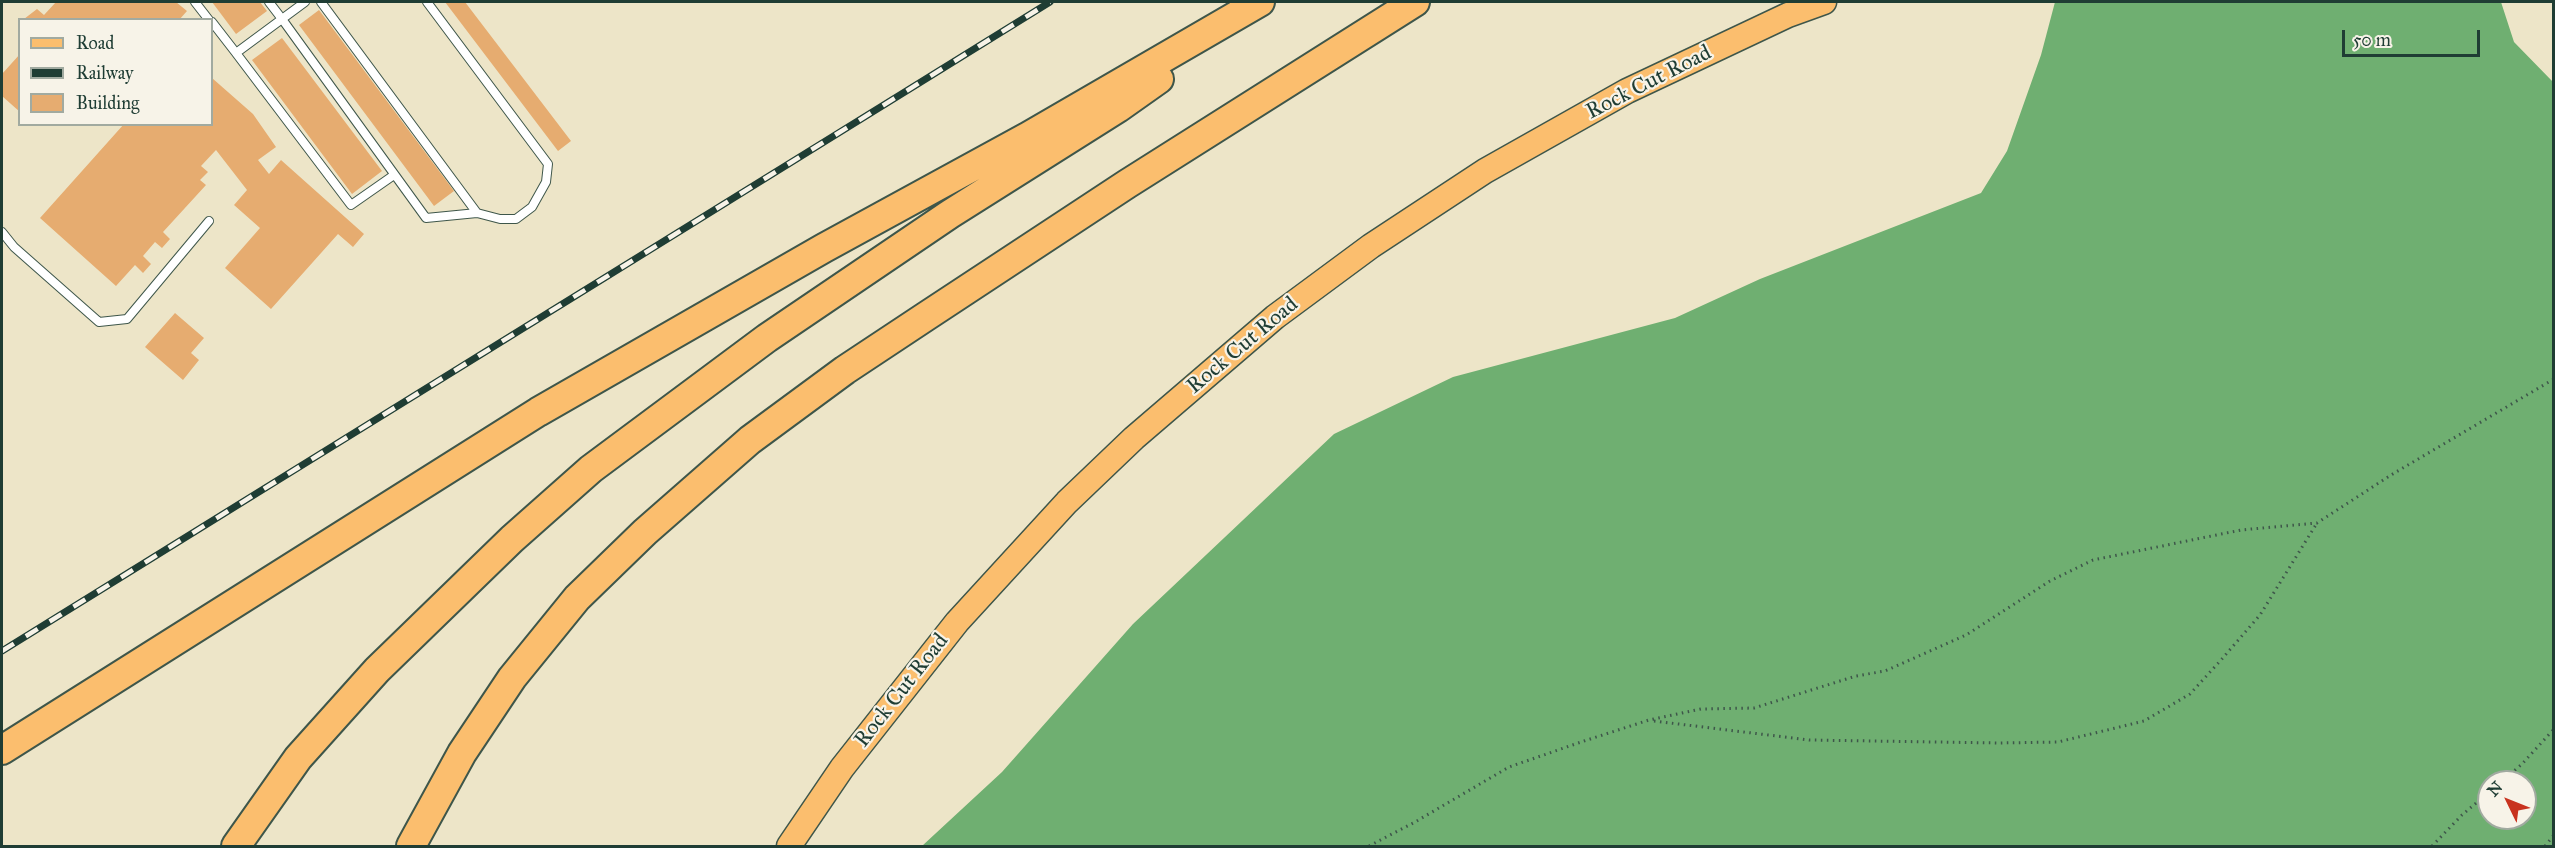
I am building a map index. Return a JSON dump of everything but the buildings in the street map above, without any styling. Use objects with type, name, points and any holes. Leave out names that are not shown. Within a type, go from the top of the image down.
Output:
[{"type":"highway","points":[[2,750],[538,412],[824,248],[1027,137],[1260,2]]},
{"type":"highway","points":[[236,846],[298,758],[377,670],[512,539],[591,469],[767,338],[950,214],[1118,108],[1268,2]]},
{"type":"highway","points":[[411,846],[462,753],[512,678],[578,598],[645,532],[750,440],[875,350],[1414,2]]},
{"type":"main road","name":"Rock Cut Road","points":[[789,846],[842,768],[965,613],[1066,502],[1134,438],[1275,316],[1371,246],[1485,171],[1627,91],[1788,15],[1824,2]]},
{"type":"lane","points":[[195,2],[208,18]]},
{"type":"lane","points":[[269,2],[426,218],[477,213],[500,219],[516,219],[532,207],[546,182],[548,164],[427,2]]},
{"type":"lane","points":[[236,53],[305,2]]},
{"type":"lane","points":[[321,2],[477,213]]},
{"type":"lane","points":[[213,25],[351,205],[394,175]]},
{"type":"lane","points":[[2,232],[15,247],[99,322],[127,319],[209,221]]},
{"type":"path","points":[[1649,720],[1809,740],[1999,743],[2058,742],[2144,721],[2190,694],[2221,660],[2260,615],[2317,524],[2440,445],[2553,379]]},
{"type":"path","points":[[1369,846],[1509,767],[1649,720],[1701,709],[1754,708],[1856,676],[1885,671],[1966,635],[2050,581],[2093,560],[2241,530],[2317,524]]},
{"type":"path","points":[[2515,770],[2553,729]]},
{"type":"path","points":[[2432,846],[2477,802]]},
{"type":"path","points":[[2545,846],[2553,835]]},
{"type":"green space","points":[[2055,2],[2501,2],[2514,42],[2553,82],[2553,846],[922,846],[1002,772],[1133,624],[1334,434],[1453,377],[1675,318],[1760,279],[1981,193],[2007,151],[2041,55]]},
{"type":"railway","points":[[2,651],[1050,2]]}]
